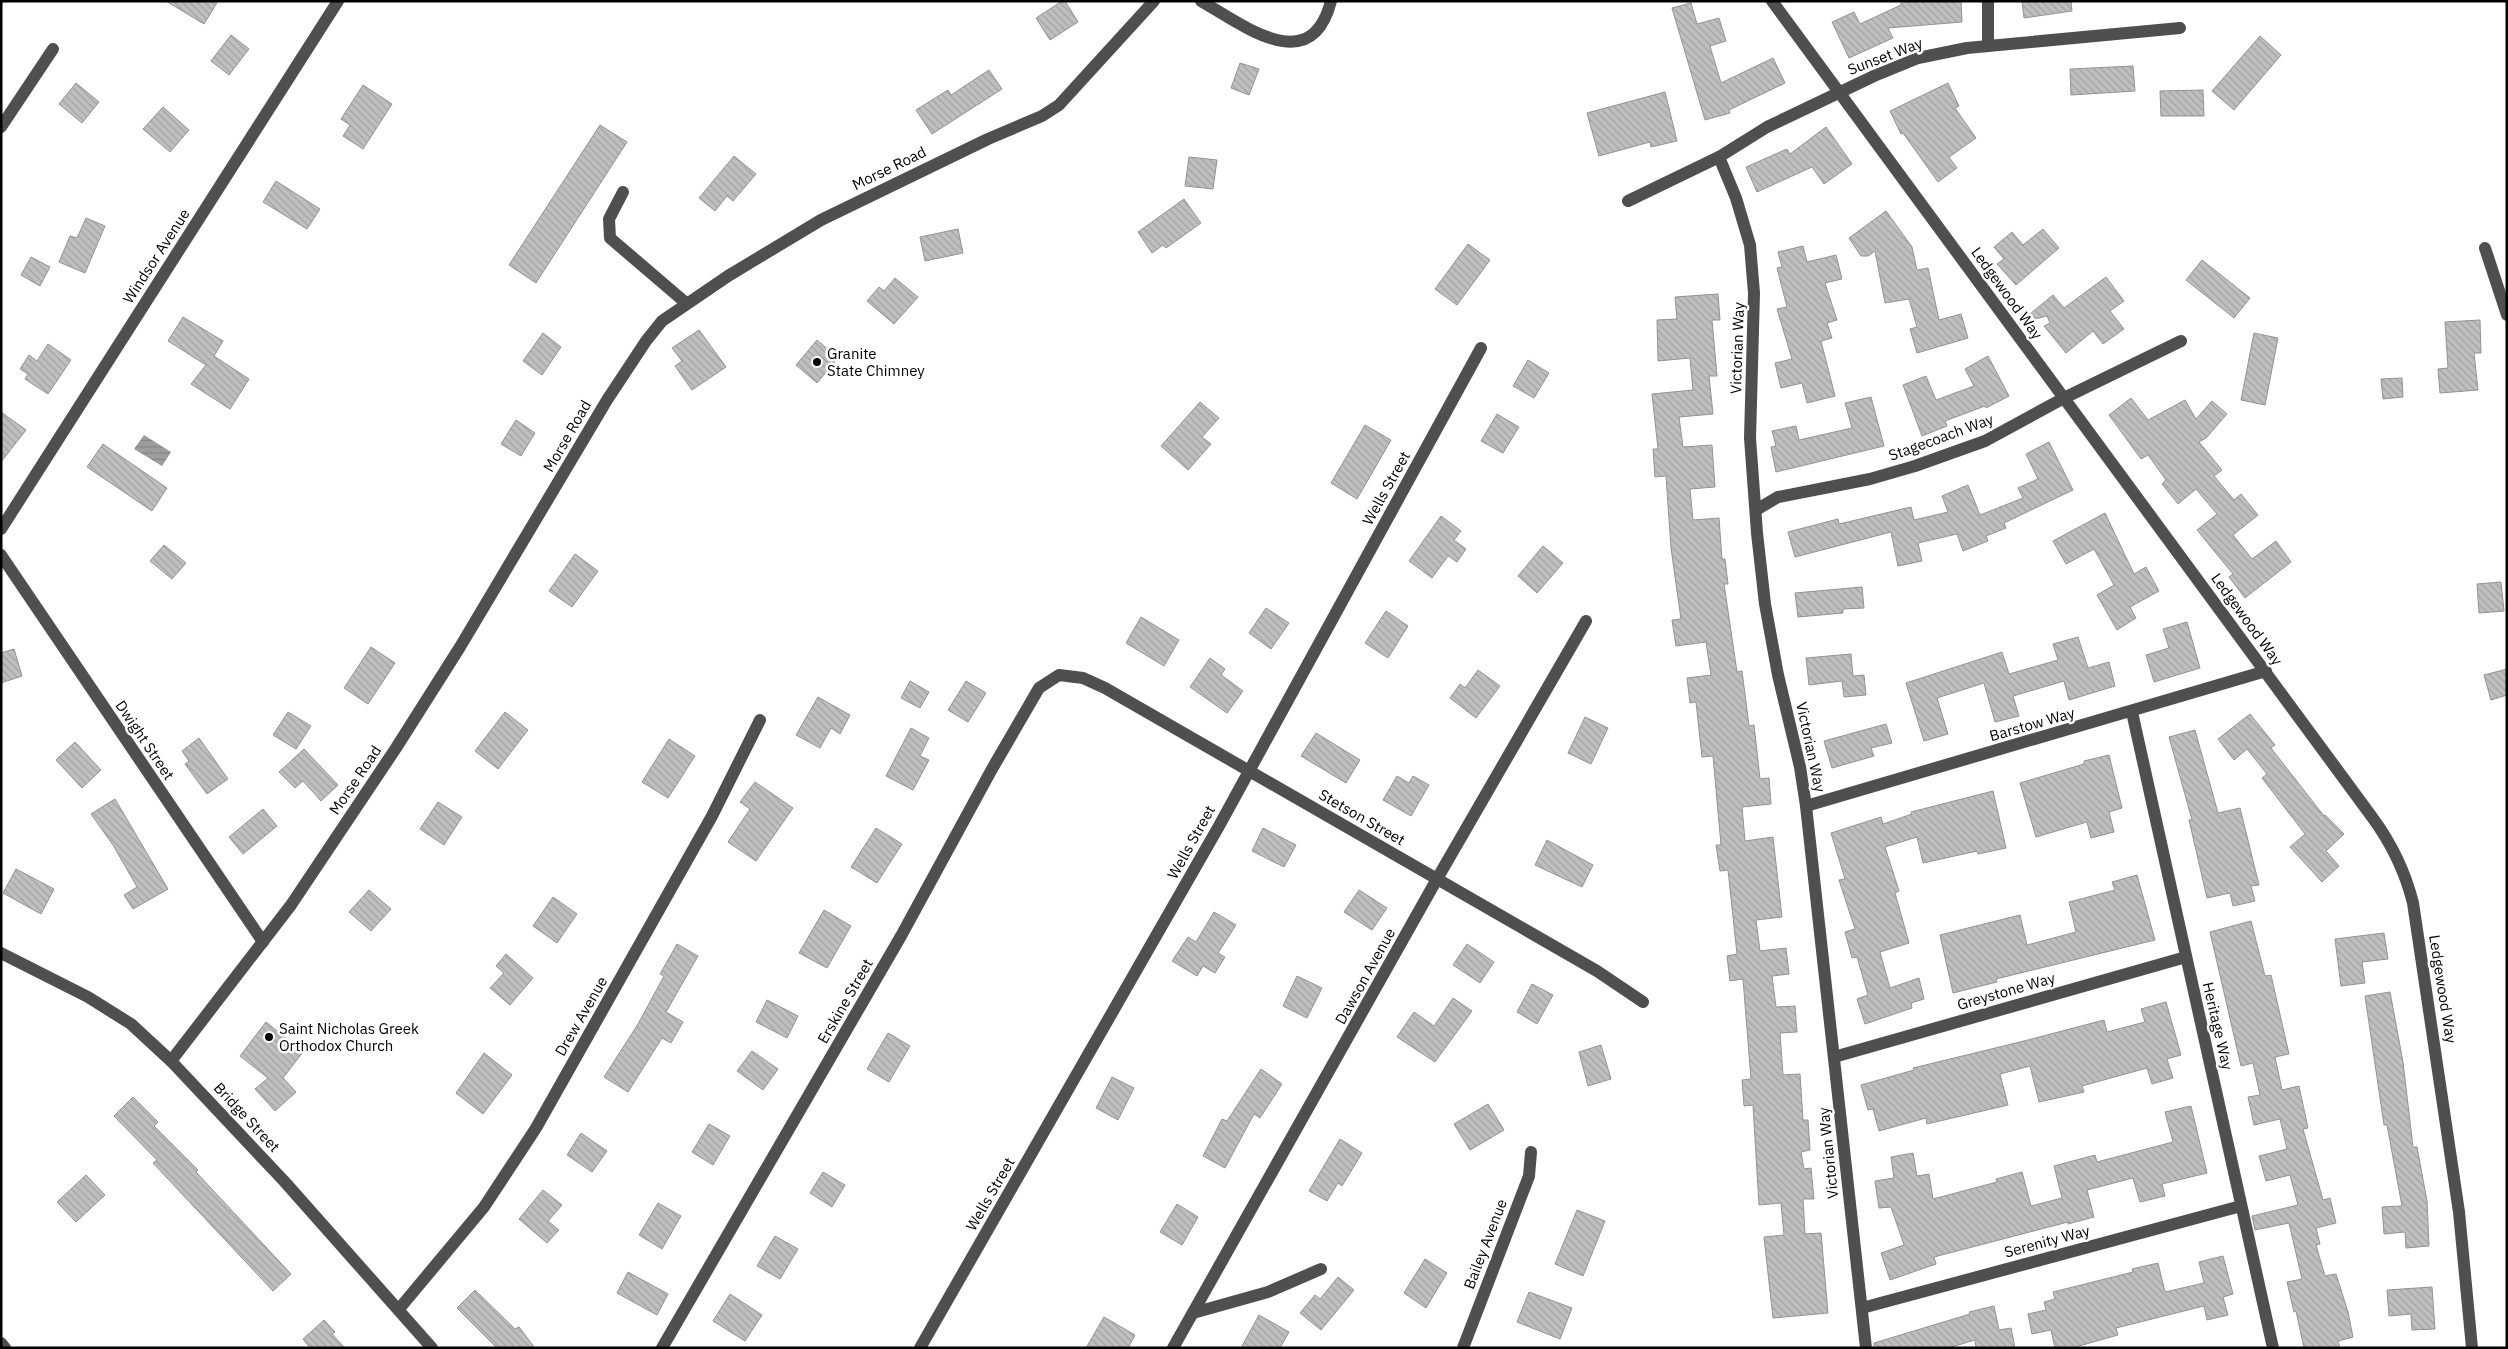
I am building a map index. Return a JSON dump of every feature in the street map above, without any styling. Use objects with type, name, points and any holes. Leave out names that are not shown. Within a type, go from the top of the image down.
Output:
[{"type":"street","name":"Windsor Avenue","points":[[1,529],[338,1]]},
{"type":"street","name":"Morse Road","points":[[171,1061],[291,905],[396,748],[460,647],[633,360],[662,321],[821,220],[1050,111],[1088,75],[1154,1]]},
{"type":"street","points":[[1201,1],[1266,38],[1289,44],[1312,36],[1326,20],[1331,1]]},
{"type":"street","name":"Ledgewood Way","points":[[1772,1],[2386,836],[2408,880],[2413,903],[2451,1150],[2472,1348]]},
{"type":"street","points":[[1988,1],[1988,46]]},
{"type":"street","name":"Sunset Way","points":[[1628,201],[1719,157],[1767,128],[1918,58],[1988,46],[2180,28]]},
{"type":"street","points":[[1,127],[53,49]]},
{"type":"street","name":"Victorian Way","points":[[1719,157],[1736,198],[1750,245],[1754,293],[1750,438],[1765,604],[1778,675],[1800,767],[1806,806],[1866,1348]]},
{"type":"street","points":[[624,192],[609,219],[610,238],[686,304]]},
{"type":"street","points":[[2485,248],[2507,315]]},
{"type":"street","name":"Stagecoach Way","points":[[1756,510],[1778,497],[1870,479],[1923,463],[1985,440],[2064,398],[2181,341]]},
{"type":"street","name":"Wells Street","points":[[920,1348],[1219,826],[1482,348]]},
{"type":"street","name":"Dwight Street","points":[[1,555],[262,942]]},
{"type":"street","name":"Dawson Avenue","points":[[1173,1348],[1437,879],[1586,621]]},
{"type":"street","name":"Barstow Way","points":[[1806,806],[2132,712],[2266,671]]},
{"type":"street","name":"Stetson Street","points":[[1059,675],[1083,678],[1105,688],[1597,971],[1643,1002]]},
{"type":"street","name":"Erskine Street","points":[[662,1348],[901,936],[992,769],[1039,688],[1059,675]]},
{"type":"street","name":"Heritage Way","points":[[2132,712],[2273,1348]]},
{"type":"street","name":"Drew Avenue","points":[[399,1309],[484,1208],[536,1128],[712,816],[760,720]]},
{"type":"street","name":"Bridge Street","points":[[1,953],[88,997],[131,1024],[171,1061],[399,1309],[432,1348]]},
{"type":"street","name":"Greystone Way","points":[[1834,1058],[2186,957]]},
{"type":"street","name":"Bailey Avenue","points":[[1463,1348],[1529,1176],[1531,1152]]},
{"type":"street","name":"Serenity Way","points":[[1862,1308],[2241,1206]]},
{"type":"street","points":[[1193,1313],[1268,1292],[1321,1269]]},
{"type":"street","points":[[1,1343],[5,1348]]},
{"type":"shaded area","points":[[144,435],[171,452],[162,466],[134,449]]},
{"type":"building","points":[[166,1],[218,1],[204,24]]},
{"type":"building","points":[[1062,1],[1065,1],[1078,22],[1050,40],[1036,18]]},
{"type":"building","points":[[1901,1],[1961,1],[1962,22],[1888,28],[1893,38],[1849,58],[1832,22],[1854,12],[1860,24],[1901,5]]},
{"type":"building","points":[[2022,1],[2071,1],[2072,11],[2024,18]]},
{"type":"building","points":[[1691,3],[1697,24],[1719,18],[1726,41],[1710,46],[1721,83],[1773,58],[1785,83],[1729,110],[1730,113],[1705,120],[1672,8]]},
{"type":"building","points":[[231,35],[249,49],[229,75],[211,61]]},
{"type":"building","points":[[2260,36],[2281,55],[2234,110],[2212,91]]},
{"type":"building","points":[[1240,63],[1259,69],[1249,95],[1231,88]]},
{"type":"building","points":[[2133,66],[2135,91],[2071,95],[2070,69]]},
{"type":"building","points":[[989,70],[1002,89],[932,134],[916,110],[948,90],[951,95]]},
{"type":"building","points":[[76,83],[99,102],[82,123],[59,104]]},
{"type":"building","points":[[1948,83],[1959,106],[1955,108],[1976,138],[1949,157],[1957,168],[1938,182],[1903,133],[1901,134],[1890,111]]},
{"type":"building","points":[[363,85],[392,104],[363,149],[343,136],[350,125],[341,119]]},
{"type":"building","points":[[2203,90],[2204,116],[2161,116],[2160,91]]},
{"type":"building","points":[[1665,92],[1677,141],[1651,147],[1650,142],[1599,156],[1587,113]]},
{"type":"building","points":[[163,107],[189,130],[170,152],[143,129]]},
{"type":"building","points":[[600,125],[627,142],[536,283],[509,265]]},
{"type":"building","points":[[1826,127],[1852,164],[1824,184],[1812,167],[1757,192],[1746,167],[1787,149],[1790,154]]},
{"type":"building","points":[[734,156],[756,174],[733,201],[727,196],[715,211],[699,198]]},
{"type":"building","points":[[1189,157],[1217,160],[1213,189],[1185,186]]},
{"type":"building","points":[[276,181],[320,209],[307,229],[263,202]]},
{"type":"building","points":[[1184,199],[1201,223],[1166,248],[1163,245],[1152,253],[1138,232]]},
{"type":"building","points":[[1886,211],[1912,247],[1917,270],[1928,268],[1939,320],[1961,314],[1968,338],[1917,353],[1910,329],[1917,327],[1909,299],[1885,303],[1875,251],[1868,256],[1861,256],[1849,238]]},
{"type":"building","points":[[86,218],[105,226],[85,273],[59,262],[70,236],[77,238]]},
{"type":"building","points":[[958,229],[963,253],[925,261],[920,237]]},
{"type":"building","points":[[2043,229],[2059,248],[2016,285],[1997,264],[2004,259],[1994,247],[2012,232],[2023,245]]},
{"type":"building","points":[[1468,244],[1490,260],[1457,305],[1435,289]]},
{"type":"building","points":[[1803,246],[1807,262],[1836,255],[1842,279],[1825,283],[1837,320],[1827,323],[1832,338],[1821,341],[1835,396],[1807,403],[1802,383],[1781,388],[1775,363],[1792,359],[1777,309],[1787,307],[1777,268],[1782,267],[1778,252]]},
{"type":"building","points":[[31,257],[50,267],[40,286],[21,275]]},
{"type":"building","points":[[2202,260],[2250,298],[2234,318],[2186,280]]},
{"type":"building","points":[[2106,277],[2124,301],[2110,311],[2124,329],[2103,344],[2093,331],[2066,353],[2044,326],[2050,323],[2047,316],[2019,323],[2053,295],[2064,308]]},
{"type":"building","points":[[895,278],[918,297],[894,324],[867,301],[879,287],[884,291]]},
{"type":"building","points":[[1718,294],[1720,320],[1712,320],[1717,376],[1709,376],[1713,414],[1679,417],[1683,447],[1712,445],[1715,487],[1690,489],[1693,520],[1719,518],[1722,559],[1725,559],[1728,584],[1724,584],[1737,672],[1742,671],[1749,726],[1754,725],[1760,779],[1769,778],[1771,804],[1742,807],[1745,841],[1773,837],[1782,917],[1756,920],[1760,951],[1786,948],[1789,974],[1772,976],[1776,1007],[1795,1006],[1797,1032],[1780,1033],[1783,1075],[1800,1074],[1803,1120],[1808,1120],[1810,1150],[1801,1152],[1804,1169],[1811,1168],[1814,1199],[1803,1199],[1805,1234],[1821,1233],[1828,1313],[1773,1318],[1764,1237],[1784,1235],[1781,1203],[1759,1205],[1753,1105],[1744,1106],[1742,1080],[1751,1079],[1743,979],[1730,981],[1727,956],[1737,954],[1728,870],[1720,871],[1716,845],[1721,845],[1713,756],[1702,757],[1696,702],[1690,703],[1687,678],[1711,675],[1706,642],[1676,646],[1672,620],[1681,619],[1671,548],[1666,476],[1655,477],[1653,449],[1658,449],[1652,394],[1693,390],[1690,358],[1658,361],[1657,320],[1677,319],[1675,297]]},
{"type":"building","points":[[183,317],[223,341],[214,356],[249,379],[230,409],[191,384],[206,365],[168,341]]},
{"type":"building","points":[[2480,320],[2481,353],[2474,353],[2478,390],[2440,393],[2438,369],[2448,368],[2445,322]]},
{"type":"building","points":[[699,330],[726,367],[692,390],[675,366],[682,361],[672,348]]},
{"type":"building","points":[[543,333],[561,347],[542,375],[523,361]]},
{"type":"building","points":[[2254,333],[2278,338],[2265,405],[2241,400]]},
{"type":"building","name":"Granite State Chimney","points":[[817,340],[838,358],[817,383],[796,365]]},
{"type":"building","points":[[48,344],[71,360],[48,394],[25,379],[28,374],[20,369],[29,355],[37,361]]},
{"type":"building","points":[[1988,356],[2009,396],[1986,408],[1985,406],[1945,421],[1947,426],[1922,436],[1903,385],[1926,376],[1936,400],[1974,386],[1965,369]]},
{"type":"building","points":[[1528,360],[1549,373],[1534,398],[1513,386]]},
{"type":"building","points":[[2402,378],[2403,397],[2383,399],[2381,379]]},
{"type":"building","points":[[1871,397],[1884,446],[1776,472],[1771,447],[1776,446],[1772,431],[1796,426],[1799,440],[1852,428],[1845,403]]},
{"type":"building","points":[[2131,398],[2148,420],[2185,400],[2196,419],[2212,401],[2227,414],[2206,438],[2199,442],[2222,470],[2214,476],[2234,500],[2241,494],[2258,515],[2233,535],[2252,559],[2276,541],[2291,562],[2245,598],[2229,577],[2233,574],[2197,530],[2217,514],[2196,489],[2178,504],[2162,484],[2166,480],[2148,455],[2141,459],[2109,415]]},
{"type":"building","points":[[1200,402],[1219,418],[1202,437],[1211,444],[1188,470],[1161,446]]},
{"type":"building","points":[[1,412],[26,430],[1,462]]},
{"type":"building","points":[[1497,414],[1519,427],[1503,453],[1481,441]]},
{"type":"building","points":[[516,420],[535,433],[521,456],[501,444]]},
{"type":"building","points":[[1365,425],[1391,440],[1357,499],[1331,483]]},
{"type":"building","points":[[2049,442],[2073,490],[2004,523],[2006,528],[1986,536],[1988,541],[1963,551],[1957,534],[1918,543],[1922,561],[1898,566],[1891,532],[1795,557],[1788,532],[1838,519],[1839,524],[1911,507],[1914,520],[1948,512],[1942,496],[1968,485],[1980,515],[2023,498],[2018,488],[2038,479],[2026,454]]},
{"type":"building","points":[[103,444],[167,488],[152,511],[87,467]]},
{"type":"building","points":[[2105,513],[2134,574],[2146,567],[2159,591],[2130,607],[2136,618],[2117,630],[2097,595],[2114,585],[2094,549],[2066,564],[2053,541]]},
{"type":"building","points":[[1441,516],[1461,531],[1454,540],[1466,549],[1457,562],[1448,556],[1432,578],[1409,561]]},
{"type":"building","points":[[164,545],[186,563],[172,579],[150,561]]},
{"type":"building","points":[[1543,546],[1563,563],[1537,593],[1518,576]]},
{"type":"building","points":[[575,554],[598,571],[572,607],[549,591]]},
{"type":"building","points":[[2501,582],[2504,611],[2479,613],[2477,584]]},
{"type":"building","points":[[1862,587],[1864,608],[1843,609],[1843,613],[1798,617],[1795,593]]},
{"type":"building","points":[[1266,608],[1289,623],[1271,649],[1249,633]]},
{"type":"building","points":[[1386,611],[1408,626],[1388,658],[1365,643]]},
{"type":"building","points":[[1141,617],[1179,640],[1164,666],[1126,643]]},
{"type":"building","points":[[2187,622],[2200,668],[2154,682],[2146,655],[2169,648],[2163,629]]},
{"type":"building","points":[[2078,637],[2088,668],[2109,662],[2115,686],[2069,700],[2064,681],[2013,696],[2019,716],[1995,722],[1984,683],[1937,698],[1948,734],[1924,741],[1906,683],[2002,652],[2009,674],[2058,660],[2053,644]]},
{"type":"building","points":[[371,647],[395,663],[368,704],[344,688]]},
{"type":"building","points":[[14,649],[22,676],[1,683],[1,653]]},
{"type":"building","points":[[1851,654],[1853,676],[1864,675],[1866,695],[1844,697],[1842,681],[1809,685],[1806,658]]},
{"type":"building","points":[[1210,658],[1225,669],[1221,675],[1243,691],[1227,713],[1190,687]]},
{"type":"building","points":[[2507,669],[2507,695],[2491,700],[2484,675]]},
{"type":"building","points":[[1478,670],[1500,686],[1476,718],[1450,698],[1460,684],[1465,688]]},
{"type":"building","points":[[910,681],[929,692],[920,708],[901,698]]},
{"type":"building","points":[[966,681],[986,693],[968,722],[948,710]]},
{"type":"building","points":[[818,697],[850,715],[840,734],[831,728],[820,748],[796,735]]},
{"type":"building","points":[[288,712],[311,726],[296,749],[273,735]]},
{"type":"building","points":[[505,712],[528,730],[498,769],[475,751]]},
{"type":"building","points":[[2250,714],[2275,745],[2271,748],[2324,816],[2344,834],[2326,851],[2339,866],[2322,882],[2290,847],[2305,834],[2262,778],[2267,774],[2247,749],[2234,760],[2218,739]]},
{"type":"building","points":[[1585,717],[1608,728],[1591,764],[1568,753]]},
{"type":"building","points":[[1886,724],[1892,743],[1871,748],[1874,756],[1832,768],[1824,741]]},
{"type":"building","points":[[911,728],[929,738],[920,756],[929,760],[913,790],[886,776]]},
{"type":"building","points":[[2195,730],[2218,813],[2240,808],[2259,885],[2251,886],[2255,901],[2233,906],[2230,893],[2207,898],[2189,820],[2192,820],[2169,737]]},
{"type":"building","points":[[1316,733],[1360,760],[1346,783],[1301,756]]},
{"type":"building","points":[[199,738],[228,779],[207,794],[185,764],[189,761],[182,751]]},
{"type":"building","points":[[669,739],[695,756],[668,798],[642,782]]},
{"type":"building","points":[[75,742],[101,770],[82,788],[56,760]]},
{"type":"building","points":[[304,749],[338,785],[321,801],[303,781],[295,788],[279,772]]},
{"type":"building","points":[[2109,755],[2122,808],[2109,812],[2114,832],[2091,838],[2087,822],[2036,837],[2020,783],[2084,764],[2084,761]]},
{"type":"building","points":[[1397,776],[1409,783],[1413,776],[1429,785],[1411,816],[1383,800]]},
{"type":"building","points":[[755,782],[793,808],[756,861],[728,842],[750,809],[740,802]]},
{"type":"building","points":[[1993,791],[2006,848],[1978,854],[1977,851],[1923,863],[1917,837],[1885,847],[1899,891],[1895,893],[1909,943],[1880,952],[1890,988],[1919,978],[1924,999],[1911,1003],[1912,1008],[1865,1024],[1857,999],[1868,995],[1857,957],[1852,958],[1845,932],[1855,929],[1839,880],[1845,879],[1831,833],[1881,817],[1883,824],[1912,814],[1911,812]]},
{"type":"building","points":[[115,799],[168,889],[133,909],[124,895],[137,887],[113,845],[91,814]]},
{"type":"building","points":[[438,802],[462,817],[444,845],[420,829]]},
{"type":"building","points":[[263,809],[277,826],[243,854],[229,837]]},
{"type":"building","points":[[876,828],[902,844],[877,883],[851,867]]},
{"type":"building","points":[[1263,828],[1296,845],[1284,867],[1252,851]]},
{"type":"building","points":[[1547,840],[1593,865],[1582,887],[1535,865]]},
{"type":"building","points":[[16,869],[54,889],[41,914],[3,893]]},
{"type":"building","points":[[2137,875],[2155,940],[1996,979],[1997,982],[1953,993],[1940,935],[2020,915],[2027,945],[2076,932],[2069,902],[2115,890],[2112,882]]},
{"type":"building","points":[[369,890],[391,909],[371,931],[349,912]]},
{"type":"building","points":[[1359,890],[1387,908],[1372,930],[1344,912]]},
{"type":"building","points":[[553,897],[577,914],[557,943],[533,926]]},
{"type":"building","points":[[824,910],[851,926],[827,968],[799,953]]},
{"type":"building","points":[[1214,912],[1236,925],[1218,953],[1225,957],[1215,973],[1203,966],[1197,976],[1172,961],[1188,937],[1196,942]]},
{"type":"building","points":[[2251,921],[2265,976],[2271,975],[2289,1054],[2275,1057],[2282,1090],[2299,1086],[2308,1128],[2303,1129],[2323,1200],[2330,1198],[2336,1223],[2316,1228],[2320,1244],[2316,1245],[2325,1276],[2336,1274],[2348,1312],[2353,1337],[2338,1341],[2340,1348],[2304,1348],[2287,1282],[2302,1279],[2289,1223],[2255,1230],[2252,1216],[2298,1205],[2290,1175],[2266,1181],[2259,1156],[2287,1149],[2280,1119],[2254,1125],[2248,1097],[2260,1095],[2253,1063],[2241,1066],[2210,932]]},
{"type":"building","points":[[2384,933],[2388,959],[2362,962],[2365,983],[2341,986],[2335,939]]},
{"type":"building","points":[[677,944],[698,956],[666,1012],[683,1022],[671,1043],[662,1038],[628,1092],[604,1077],[638,1024],[664,976],[660,974]]},
{"type":"building","points":[[1467,944],[1494,962],[1480,983],[1453,965]]},
{"type":"building","points":[[506,954],[533,978],[510,1005],[490,988],[504,973],[496,966]]},
{"type":"building","points":[[1297,976],[1322,988],[1307,1018],[1283,1006]]},
{"type":"building","points":[[1532,984],[1553,995],[1537,1024],[1517,1012]]},
{"type":"building","points":[[2390,992],[2403,1062],[2413,1147],[2417,1147],[2427,1201],[2429,1246],[2406,1248],[2405,1232],[2384,1234],[2382,1207],[2402,1206],[2387,1125],[2384,1125],[2365,996]]},
{"type":"building","points":[[1453,998],[1472,1011],[1435,1062],[1397,1037],[1414,1012],[1434,1026]]},
{"type":"building","points":[[767,1000],[798,1016],[787,1038],[756,1022]]},
{"type":"building","points":[[2166,1002],[2181,1055],[2167,1059],[2173,1078],[2152,1084],[2147,1068],[2082,1086],[2084,1092],[2039,1102],[2030,1066],[2000,1074],[2008,1105],[1927,1124],[1926,1118],[1879,1131],[1873,1109],[1868,1110],[1861,1085],[1914,1070],[1913,1068],[2104,1020],[2107,1032],[2145,1022],[2141,1009]]},
{"type":"building","points":[[266,1022],[303,1052],[283,1078],[296,1092],[275,1111],[255,1089],[268,1078],[240,1056]]},
{"type":"building","points":[[888,1033],[910,1046],[889,1082],[867,1069]]},
{"type":"building","points":[[1601,1045],[1611,1079],[1588,1086],[1579,1052]]},
{"type":"building","points":[[752,1051],[778,1069],[763,1090],[737,1071]]},
{"type":"building","points":[[484,1053],[512,1075],[483,1114],[456,1093]]},
{"type":"building","points":[[1261,1069],[1282,1084],[1260,1118],[1254,1114],[1225,1168],[1203,1156],[1222,1119],[1227,1121]]},
{"type":"building","points":[[1112,1077],[1134,1088],[1118,1120],[1096,1108]]},
{"type":"building","points":[[133,1097],[158,1122],[154,1126],[198,1170],[196,1172],[291,1274],[273,1291],[153,1163],[157,1160],[114,1116]]},
{"type":"building","points":[[1488,1104],[1504,1130],[1470,1150],[1454,1124]]},
{"type":"building","points":[[2191,1106],[2207,1173],[2162,1184],[2165,1196],[2140,1202],[2133,1178],[2087,1190],[2094,1217],[1934,1257],[1936,1264],[1890,1280],[1881,1253],[1904,1245],[1891,1207],[1879,1208],[1875,1181],[1894,1178],[1891,1157],[1913,1153],[1917,1176],[1929,1174],[1933,1199],[1997,1182],[1996,1179],[2022,1172],[2031,1206],[2062,1198],[2054,1166],[2095,1155],[2097,1162],[2173,1142],[2165,1112]]},
{"type":"building","points":[[709,1124],[730,1136],[713,1165],[692,1152]]},
{"type":"building","points":[[581,1133],[607,1151],[592,1172],[567,1155]]},
{"type":"building","points":[[1340,1139],[1362,1153],[1342,1186],[1338,1183],[1327,1201],[1309,1191]]},
{"type":"building","points":[[823,1172],[845,1185],[832,1207],[810,1193]]},
{"type":"building","points":[[86,1175],[105,1195],[76,1222],[57,1202]]},
{"type":"building","points":[[543,1190],[562,1205],[548,1221],[559,1230],[547,1243],[519,1219]]},
{"type":"building","points":[[658,1203],[681,1216],[662,1249],[639,1235]]},
{"type":"building","points":[[1177,1204],[1198,1217],[1182,1245],[1160,1232]]},
{"type":"building","points":[[1577,1210],[1605,1221],[1583,1276],[1555,1264]]},
{"type":"building","points":[[775,1236],[798,1249],[780,1279],[757,1266]]},
{"type":"building","points":[[2223,1256],[2233,1294],[2223,1297],[2228,1315],[2207,1320],[2204,1306],[2116,1328],[2118,1335],[2072,1348],[2055,1348],[2051,1330],[2032,1334],[2028,1314],[2046,1310],[2044,1302],[2055,1299],[2053,1292],[2133,1272],[2132,1269],[2158,1263],[2165,1292],[2204,1283],[2199,1262]]},
{"type":"building","points":[[1425,1259],[1447,1273],[1426,1308],[1404,1293]]},
{"type":"building","points":[[628,1272],[668,1294],[657,1315],[617,1293]]},
{"type":"building","points":[[1338,1277],[1354,1290],[1321,1330],[1300,1313],[1315,1295],[1320,1299]]},
{"type":"building","points":[[2432,1287],[2435,1329],[2412,1330],[2411,1314],[2389,1316],[2387,1290]]},
{"type":"building","points":[[475,1290],[515,1329],[519,1327],[535,1348],[497,1348],[457,1308]]},
{"type":"building","points":[[1529,1292],[1572,1308],[1560,1339],[1517,1322]]},
{"type":"building","points":[[730,1294],[762,1315],[745,1341],[713,1321]]},
{"type":"building","points":[[1994,1306],[1999,1330],[2011,1328],[2015,1348],[1976,1348],[1975,1340],[1948,1348],[1874,1348],[1874,1343],[1970,1314],[1969,1312]]},
{"type":"building","points":[[1259,1315],[1289,1332],[1280,1348],[1241,1348]]},
{"type":"building","points":[[1104,1317],[1135,1335],[1128,1348],[1086,1348]]},
{"type":"building","points":[[324,1320],[335,1332],[332,1334],[345,1348],[310,1348],[303,1339]]},
{"type":"place","name":"Granite State Chimney","points":[[817,362]]},
{"type":"place","name":"Saint Nicholas Greek Orthodox Church","points":[[269,1037]]}]
